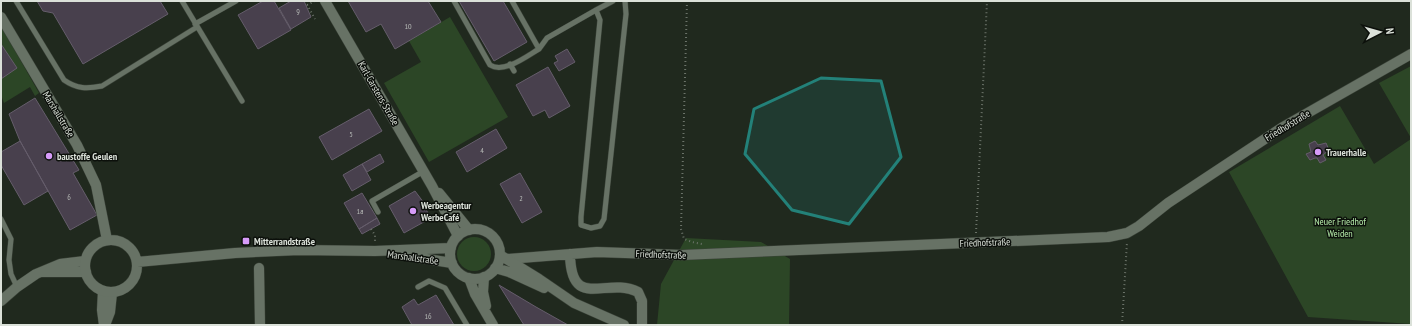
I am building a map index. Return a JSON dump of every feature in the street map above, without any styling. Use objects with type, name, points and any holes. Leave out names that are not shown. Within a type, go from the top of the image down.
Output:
[{"type":"street","name":"Karl-Carstens-Straße","points":[[325,1],[424,171],[458,236]]},
{"type":"street","name":"Marshallstraße","points":[[1,17],[77,145],[96,185],[108,240]]},
{"type":"street","name":"Friedhofstraße","points":[[503,257],[597,252],[682,255],[1108,237],[1127,233],[1139,226],[1168,203],[1283,127],[1411,54]]},
{"type":"street","name":"Karl-Carstens-Straße","points":[[432,186],[469,230]]},
{"type":"street","points":[[503,257],[496,268],[484,277],[469,278],[458,273],[452,263],[451,248],[458,236],[469,230],[484,231],[491,235],[503,257],[574,303],[624,325]]},
{"type":"street","points":[[108,240],[123,243],[134,254],[137,262],[137,271],[134,279],[121,291],[108,292],[95,287],[86,272],[85,261],[93,247],[108,240]]},
{"type":"street","name":"Marshallstraße","points":[[137,262],[235,253],[299,250],[375,251],[451,248]]},
{"type":"street","name":"Marshallstraße","points":[[375,251],[452,263]]},
{"type":"street","points":[[570,254],[571,272],[577,284],[585,288],[629,288],[638,292],[642,301],[642,325]]},
{"type":"street","points":[[1,301],[17,287],[42,272],[60,264],[85,261]]},
{"type":"street","points":[[259,268],[260,325]]},
{"type":"street","points":[[496,268],[556,292]]},
{"type":"street","points":[[42,272],[86,272]]},
{"type":"street","points":[[484,277],[483,292],[490,320]]},
{"type":"street","points":[[469,278],[490,320]]},
{"type":"street","points":[[105,325],[102,310],[108,292]]},
{"type":"lane","points":[[16,1],[64,80],[74,86],[87,89],[102,86],[236,1]]},
{"type":"lane","points":[[182,1],[242,101]]},
{"type":"lane","points":[[454,1],[490,65],[497,68],[510,64],[539,49],[547,38],[613,1]]},
{"type":"lane","points":[[512,1],[539,49]]},
{"type":"lane","points":[[596,10],[600,20],[581,217],[581,225],[591,228],[600,226],[604,219],[626,14],[625,1]]},
{"type":"lane","points":[[510,64],[514,71]]},
{"type":"lane","points":[[378,212],[372,202],[424,171]]},
{"type":"lane","points":[[1,219],[11,239],[11,274],[17,287]]},
{"type":"lane","points":[[418,287],[429,280],[446,288],[467,325]]},
{"type":"path","points":[[305,1],[316,19]]},
{"type":"path","points":[[307,5],[315,1]]},
{"type":"path","points":[[687,1],[681,229],[684,238],[692,242],[703,244]]},
{"type":"path","points":[[976,242],[987,1]]},
{"type":"path","points":[[371,229],[375,235],[375,251]]},
{"type":"path","points":[[1122,325],[1127,233]]},
{"type":"highlighted area","points":[[821,78],[881,81],[901,157],[849,224],[792,210],[745,154],[754,109]]},
{"type":"green space","points":[[450,17],[508,117],[429,162],[384,83],[421,62],[409,41]]},
{"type":"green space","points":[[1,26],[39,93],[35,96],[30,87],[4,103],[1,95]]},
{"type":"green space","points":[[1411,66],[1411,138],[1379,83]]},
{"type":"green space","name":"Neuer Friedhof Weiden","points":[[1340,106],[1374,164],[1411,139],[1411,324],[1308,317],[1229,172]]},
{"type":"green space","points":[[477,237],[484,239],[489,244],[491,254],[489,264],[484,269],[471,271],[464,269],[459,264],[457,251],[459,244],[464,239]]},
{"type":"green space","points":[[686,238],[761,242],[790,259],[789,325],[657,325],[661,284]]},
{"type":"building","points":[[37,1],[160,1],[168,14],[83,64],[53,13],[43,11]]},
{"type":"building","points":[[263,1],[274,1],[291,30],[258,49],[238,15]]},
{"type":"building","points":[[291,1],[304,1],[311,17],[291,29],[279,8]]},
{"type":"building","points":[[348,1],[428,1],[441,22],[395,49],[381,24],[366,32]]},
{"type":"building","points":[[459,1],[503,1],[527,42],[494,61]]},
{"type":"building","points":[[1,44],[17,68],[1,79]]},
{"type":"building","points":[[567,49],[575,62],[559,71],[554,63],[558,61],[555,56]]},
{"type":"building","points":[[548,67],[570,106],[549,118],[545,110],[533,116],[516,85]]},
{"type":"building","name":"baustoffe Geulen","points":[[35,98],[79,170],[73,173],[97,215],[70,230],[20,141],[9,114]]},
{"type":"building","points":[[369,109],[382,131],[332,160],[319,137]]},
{"type":"building","points":[[496,129],[507,148],[467,172],[456,152]]},
{"type":"building","points":[[20,141],[48,191],[24,205],[1,165],[1,152]]},
{"type":"building","name":"Trauerhalle","points":[[1315,141],[1318,145],[1326,143],[1329,150],[1323,155],[1326,160],[1320,163],[1317,158],[1310,160],[1306,154],[1311,152],[1309,144]]},
{"type":"building","points":[[380,154],[384,162],[367,172],[362,164]]},
{"type":"building","points":[[362,164],[371,180],[352,191],[343,175]]},
{"type":"building","points":[[520,173],[542,212],[522,223],[500,184]]},
{"type":"building","points":[[415,191],[427,207],[425,208],[431,218],[404,233],[389,206]]},
{"type":"building","points":[[362,193],[377,218],[359,229],[344,203]]},
{"type":"building","points":[[377,218],[380,224],[362,234],[359,229]]},
{"type":"building","points":[[499,285],[536,307],[568,325],[524,325]]},
{"type":"building","points":[[436,295],[454,325],[412,325],[402,307],[414,299],[418,305]]},
{"type":"place","name":"Trauerhalle","points":[[1318,152]]},
{"type":"place","name":"baustoffe Geulen","points":[[49,156]]},
{"type":"place","name":"Werbeagentur WerbeCafé","points":[[413,211]]},
{"type":"place","name":"Mitterrandstraße","points":[[246,241]]}]
